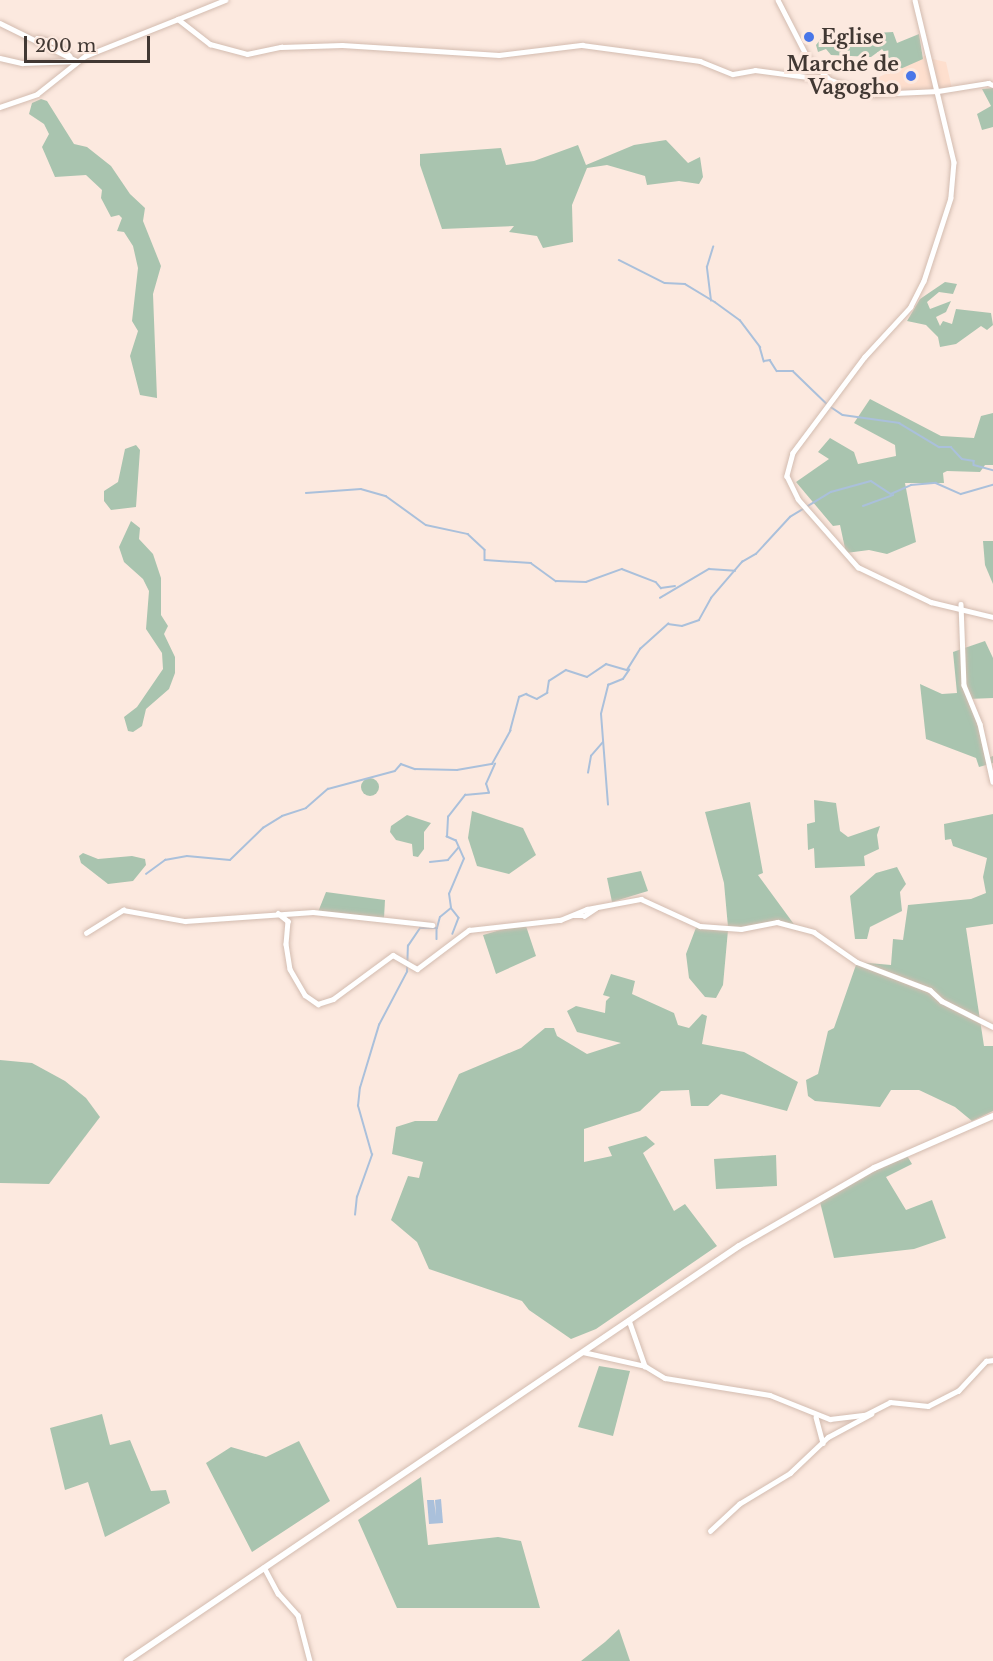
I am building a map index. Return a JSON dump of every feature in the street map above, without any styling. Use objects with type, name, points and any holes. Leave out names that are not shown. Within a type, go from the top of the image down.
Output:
[{"type":"main road","points":[[127,1661],[696,1274],[819,1198],[874,1168],[993,1116]]},
{"type":"street","points":[[0,58],[22,63],[75,60],[225,0]]},
{"type":"street","points":[[778,0],[808,57],[830,80]]},
{"type":"street","points":[[915,0],[938,91],[954,178],[918,295],[903,319],[868,352],[789,461],[787,476],[798,499],[858,567],[931,602],[993,617]]},
{"type":"street","points":[[178,19],[210,44],[247,54],[281,47],[342,45],[499,55],[582,45],[700,61],[733,74],[755,69],[830,80],[874,94],[938,91],[988,82],[993,85]]},
{"type":"street","points":[[0,24],[75,60]]},
{"type":"street","points":[[0,106],[37,94],[75,60]]},
{"type":"street","points":[[961,604],[964,685],[980,724],[993,782]]},
{"type":"street","points":[[278,913],[288,921],[286,944],[290,969],[305,994],[318,1004],[333,999],[393,955],[417,969],[469,930],[501,929],[572,916],[598,907],[641,899],[700,926],[741,929],[777,922],[814,932],[857,962],[930,990],[942,1001],[993,1027]]},
{"type":"street","points":[[86,933],[123,910],[199,922],[278,913],[313,912],[432,925]]},
{"type":"street","points":[[629,1320],[645,1366]]},
{"type":"street","points":[[583,1352],[645,1366],[665,1378],[770,1395],[815,1415],[837,1418],[873,1412]]},
{"type":"street","points":[[710,1531],[739,1504],[790,1473],[823,1443],[873,1412],[890,1402],[928,1406],[958,1391],[986,1361],[993,1360]]},
{"type":"street","points":[[815,1415],[823,1443]]},
{"type":"street","points":[[264,1568],[278,1593],[298,1615],[310,1661]]},
{"type":"shaded area","points":[[931,53],[932,59],[946,62],[952,89],[866,93],[868,82]]},
{"type":"green space","points":[[827,31],[837,44],[846,45],[875,33],[893,32],[897,43],[919,34],[923,59],[898,70],[882,49],[871,57],[831,55],[826,49],[818,52],[816,45]]},
{"type":"green space","points":[[993,88],[993,127],[982,130],[977,114],[991,106],[982,89]]},
{"type":"green space","points":[[41,99],[47,101],[74,144],[87,147],[111,166],[130,194],[145,208],[143,221],[161,266],[153,294],[157,398],[140,395],[130,356],[138,331],[132,321],[138,268],[133,246],[124,232],[117,231],[122,218],[119,215],[111,217],[101,198],[102,190],[86,175],[55,177],[42,147],[49,134],[44,124],[29,114],[32,103]]},
{"type":"green space","points":[[666,140],[688,163],[700,157],[703,177],[699,184],[679,181],[647,185],[645,176],[607,165],[587,168],[572,205],[573,242],[543,248],[537,236],[509,232],[514,226],[442,229],[420,165],[420,154],[501,148],[506,165],[534,161],[578,145],[586,165],[634,145]]},
{"type":"green space","points":[[945,282],[957,284],[953,294],[939,292],[927,302],[930,309],[951,301],[946,312],[936,317],[940,326],[943,321],[952,324],[956,309],[991,313],[993,325],[987,330],[981,326],[956,344],[940,347],[938,337],[926,325],[907,321],[920,299]]},
{"type":"green space","points":[[870,399],[941,436],[974,438],[981,416],[993,413],[993,465],[985,465],[980,472],[947,471],[943,473],[944,483],[905,483],[916,542],[887,554],[869,550],[846,553],[840,525],[833,526],[796,482],[829,459],[818,452],[830,438],[854,452],[858,464],[896,456],[895,445],[854,423]]},
{"type":"green space","points":[[136,445],[140,450],[136,507],[111,510],[104,501],[104,491],[118,482],[125,449]]},
{"type":"green space","points":[[131,521],[140,528],[139,539],[153,554],[161,578],[161,615],[168,626],[164,634],[175,657],[175,673],[169,689],[146,709],[142,726],[133,732],[128,731],[124,717],[137,707],[163,669],[162,653],[146,629],[149,591],[143,579],[124,562],[119,547]]},
{"type":"green space","points":[[983,541],[993,541],[993,584],[985,565]]},
{"type":"green space","points":[[985,641],[993,658],[993,698],[968,699],[981,728],[981,741],[988,758],[993,756],[993,763],[979,767],[976,758],[926,739],[920,684],[942,694],[957,693],[953,652]]},
{"type":"green space","points":[[366,778],[374,778],[379,783],[377,794],[366,796],[361,791],[361,783]]},
{"type":"green space","points":[[814,800],[836,803],[840,831],[848,837],[880,826],[877,835],[879,849],[864,856],[865,866],[815,868],[814,848],[808,850],[807,824],[815,822]]},
{"type":"green space","points":[[750,802],[763,873],[758,875],[796,927],[770,922],[728,930],[723,985],[716,998],[705,997],[689,978],[686,954],[697,925],[728,927],[724,883],[705,812]]},
{"type":"green space","points":[[472,811],[523,828],[536,855],[509,874],[477,866],[468,838]]},
{"type":"green space","points":[[993,814],[993,924],[966,928],[984,1046],[993,1046],[993,1111],[972,1121],[955,1107],[919,1090],[891,1090],[880,1107],[815,1101],[808,1096],[806,1080],[818,1074],[828,1031],[834,1028],[857,962],[891,965],[893,939],[903,940],[908,905],[971,899],[986,893],[983,877],[987,858],[953,846],[951,839],[945,840],[944,824]]},
{"type":"green space","points":[[407,815],[431,823],[424,832],[424,849],[418,857],[413,856],[412,844],[396,840],[390,832],[391,826]]},
{"type":"green space","points":[[83,853],[98,859],[132,856],[145,859],[146,865],[133,881],[108,884],[81,863],[79,856]]},
{"type":"green space","points":[[897,867],[906,884],[900,892],[902,911],[870,927],[867,939],[855,939],[850,896],[876,873]]},
{"type":"green space","points":[[641,871],[648,891],[612,902],[607,878]]},
{"type":"green space","points":[[326,892],[385,900],[384,918],[318,912]]},
{"type":"green space","points":[[525,923],[536,956],[496,974],[483,935]]},
{"type":"green space","points":[[611,974],[635,981],[632,994],[674,1013],[678,1025],[689,1028],[702,1014],[707,1016],[702,1044],[744,1052],[798,1082],[787,1111],[721,1094],[708,1106],[691,1106],[689,1090],[661,1091],[640,1111],[584,1129],[584,1162],[612,1156],[608,1147],[646,1136],[655,1144],[643,1153],[674,1211],[685,1204],[717,1246],[596,1329],[571,1339],[529,1310],[522,1301],[429,1269],[417,1242],[391,1220],[408,1176],[419,1178],[423,1162],[392,1154],[396,1127],[415,1121],[437,1121],[459,1074],[521,1048],[545,1028],[554,1028],[557,1036],[587,1054],[621,1043],[577,1032],[567,1011],[576,1006],[605,1013],[606,1001],[610,997],[603,995]]},
{"type":"green space","points":[[0,1060],[32,1063],[65,1081],[86,1098],[100,1117],[49,1184],[0,1183]]},
{"type":"green space","points":[[906,1154],[912,1164],[886,1177],[906,1210],[932,1200],[946,1238],[914,1249],[834,1258],[819,1198]]},
{"type":"green space","points":[[776,1155],[777,1186],[716,1189],[714,1159]]},
{"type":"green space","points":[[599,1366],[630,1371],[613,1436],[578,1427]]},
{"type":"green space","points":[[102,1414],[110,1445],[130,1440],[151,1491],[166,1490],[170,1503],[105,1537],[88,1482],[65,1490],[50,1428]]},
{"type":"green space","points":[[299,1441],[330,1501],[252,1552],[206,1463],[231,1447],[266,1457]]},
{"type":"green space","points":[[421,1477],[428,1545],[498,1537],[521,1541],[540,1608],[397,1608],[358,1520]]},
{"type":"green space","points":[[619,1629],[630,1661],[581,1661],[605,1642]]},
{"type":"water","points":[[441,1499],[443,1523],[429,1524],[427,1500],[434,1500],[436,1516],[435,1500]]},
{"type":"waterway","points":[[711,301],[707,267],[713,247]]},
{"type":"waterway","points":[[619,260],[665,283],[685,284],[715,302],[740,320],[760,347],[764,361],[770,360],[777,371],[793,371],[827,404]]},
{"type":"waterway","points":[[831,407],[843,415],[899,423],[939,447],[951,447],[962,459],[974,461],[974,465],[993,470]]},
{"type":"waterway","points":[[146,874],[165,860],[187,856],[230,860],[263,828],[282,816],[306,808],[328,789],[395,771],[401,764],[415,769],[457,770],[492,764],[510,731],[519,697],[526,694],[537,699],[547,693],[549,681],[566,670],[587,677],[606,664],[627,670],[640,649],[668,624],[682,626],[699,620],[711,598],[742,562],[756,554],[790,517],[831,492],[871,481],[891,494],[911,485],[936,483],[961,494],[993,485]]},
{"type":"waterway","points":[[306,493],[361,489],[386,496],[426,525],[468,534],[485,550],[485,560],[531,563],[556,581],[586,582],[622,569],[656,582],[661,588],[675,586]]},
{"type":"waterway","points":[[863,506],[893,495]]},
{"type":"waterway","points":[[660,598],[709,569],[735,571]]},
{"type":"waterway","points":[[608,805],[601,714],[608,685],[623,679],[629,670]]},
{"type":"waterway","points":[[588,773],[591,756],[603,742]]},
{"type":"waterway","points":[[355,1215],[357,1197],[372,1155],[358,1106],[360,1088],[379,1025],[407,972],[408,946],[420,928],[437,928],[440,917],[451,908],[449,894],[464,859],[456,841],[447,837],[448,817],[465,795],[489,793],[486,784],[495,764]]},
{"type":"waterway","points":[[430,862],[448,860],[458,848]]},
{"type":"waterway","points":[[452,909],[459,918],[453,934]]},
{"type":"waterway","points":[[437,929],[437,939]]},
{"type":"place","name":"Eglise","points":[[809,37]]},
{"type":"place","name":"Marché de Vagogho","points":[[911,76]]}]
